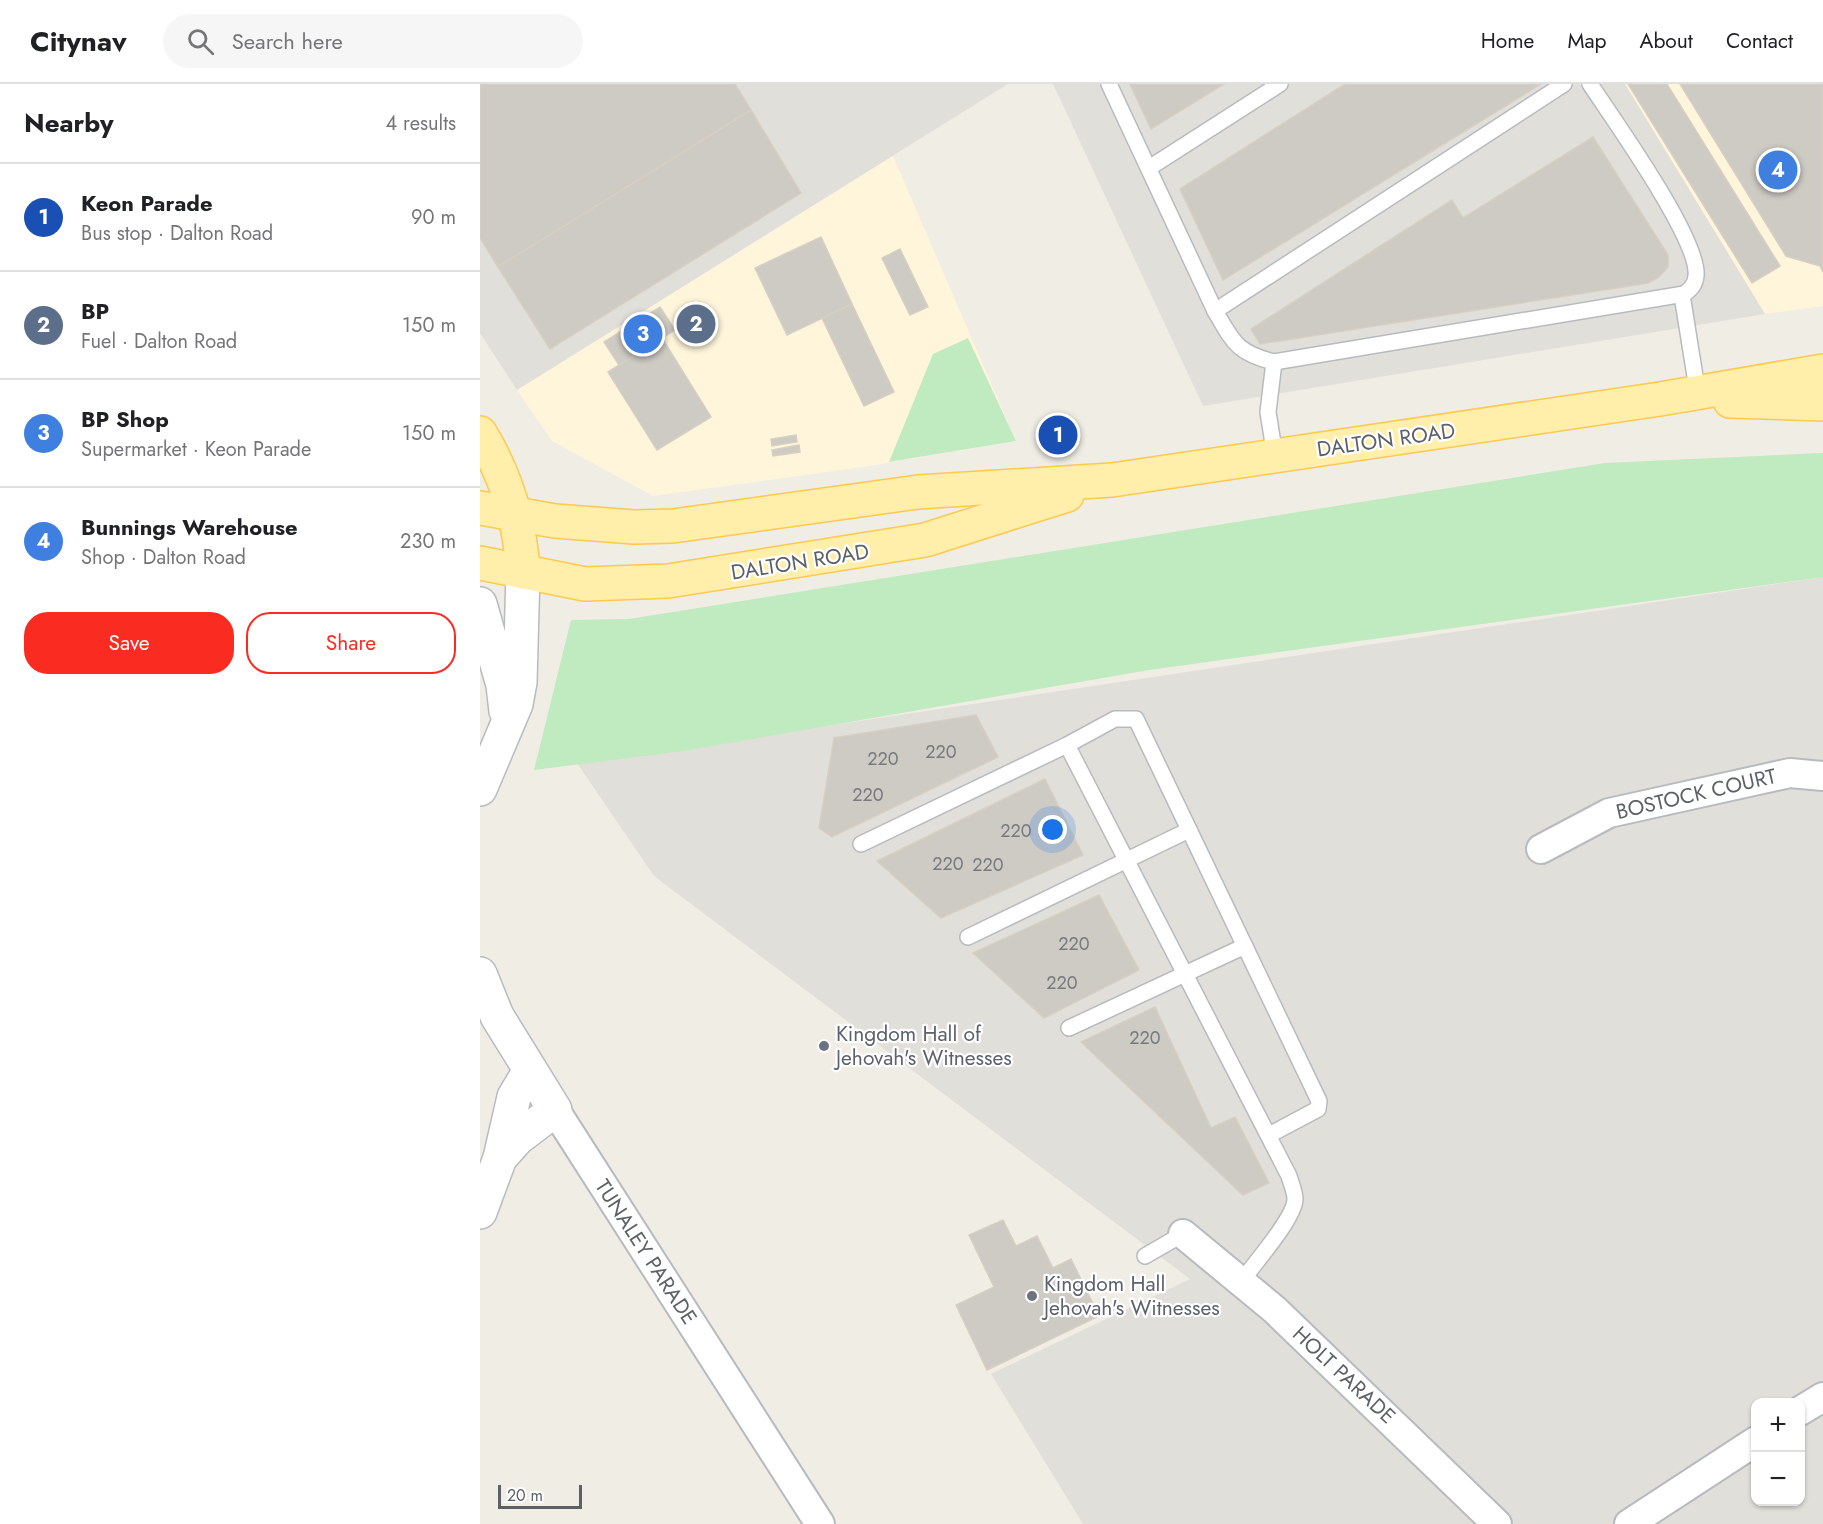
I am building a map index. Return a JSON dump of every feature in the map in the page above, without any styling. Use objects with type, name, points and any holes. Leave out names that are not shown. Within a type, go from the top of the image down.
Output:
[{"type":"main road","name":"DALTON ROAD","points":[[1698,397],[1823,371]]},
{"type":"main road","name":"DALTON ROAD","points":[[480,508],[516,516],[651,528],[918,492],[1112,480],[1660,399],[1698,397],[1823,404]]},
{"type":"main road","points":[[480,434],[498,465],[516,516],[521,540],[523,572]]},
{"type":"main road","name":"DALTON ROAD","points":[[480,563],[574,583],[652,583],[730,573],[925,540],[1112,480]]},
{"type":"street","points":[[480,789],[506,733],[514,711],[520,682],[523,572]]},
{"type":"street","points":[[480,604],[503,685],[506,733]]},
{"type":"street","name":"BOSTOCK COURT","points":[[1541,849],[1610,813],[1790,773],[1823,776]]},
{"type":"street","name":"TUNALEY PARADE","points":[[480,974],[497,1016],[530,1070],[820,1524]]},
{"type":"street","points":[[480,1212],[500,1158],[514,1097],[530,1070]]},
{"type":"street","points":[[500,1158],[518,1138],[555,1110]]},
{"type":"street","name":"HOLT PARADE","points":[[1183,1234],[1275,1310],[1497,1524]]},
{"type":"street","points":[[1805,1408],[1823,1397]]},
{"type":"street","points":[[1629,1524],[1751,1444]]},
{"type":"lane","points":[[1109,84],[1215,311],[1232,339],[1251,356],[1274,362],[1682,295],[1694,286],[1697,274],[1694,258],[1680,226],[1590,84]]},
{"type":"lane","points":[[1149,168],[1280,84]]},
{"type":"lane","points":[[1215,311],[1564,84]]},
{"type":"lane","points":[[1682,295],[1698,397]]},
{"type":"lane","points":[[1274,362],[1268,412],[1275,456]]},
{"type":"lane","points":[[861,844],[1067,745],[1115,719],[1136,719],[1319,1101],[1318,1109],[1269,1136]]},
{"type":"lane","points":[[1067,745],[1289,1176],[1295,1198],[1293,1208],[1279,1232],[1241,1282]]},
{"type":"lane","points":[[968,937],[1189,830]]},
{"type":"lane","points":[[1069,1028],[1245,946]]},
{"type":"lane","points":[[1145,1256],[1183,1234]]},
{"type":"shaded area","points":[[480,84],[1008,84],[517,390],[480,333]]},
{"type":"shaded area","points":[[1053,84],[1625,84],[1765,314],[1203,406]]},
{"type":"shaded area","points":[[1625,84],[1823,84],[1823,306],[1765,314]]},
{"type":"shaded area","points":[[893,156],[1016,441],[863,467],[653,496],[552,441],[517,390]]},
{"type":"shaded area","points":[[1823,577],[1823,1524],[1083,1524],[991,1374],[1190,1279],[654,876],[577,763]]},
{"type":"green space","points":[[968,338],[1016,441],[889,462],[933,354]]},
{"type":"green space","points":[[1823,453],[1823,577],[1149,670],[683,751],[534,770],[571,620],[629,619],[1605,463]]},
{"type":"building","points":[[480,84],[735,84],[751,110],[498,267],[480,238]]},
{"type":"building","points":[[1130,84],[1224,84],[1151,129]]},
{"type":"building","points":[[1345,84],[1541,84],[1223,280],[1180,189]]},
{"type":"building","points":[[1628,84],[1667,84],[1780,266],[1752,283]]},
{"type":"building","points":[[1680,84],[1823,84],[1823,272],[1820,266],[1786,256]]},
{"type":"building","points":[[751,110],[801,193],[550,349],[498,267]]},
{"type":"building","points":[[1593,137],[1668,255],[1668,267],[1659,277],[1648,283],[1260,344],[1251,329],[1452,200],[1463,218]]},
{"type":"building","points":[[821,237],[852,304],[787,335],[755,268]]},
{"type":"building","points":[[900,249],[928,307],[910,315],[882,258]]},
{"type":"building","points":[[852,304],[894,392],[864,406],[822,318]]},
{"type":"building","points":[[660,307],[675,330],[619,365],[604,342]]},
{"type":"building","points":[[662,338],[711,417],[657,450],[608,372]]},
{"type":"building","points":[[796,435],[797,442],[772,446],[771,439]]},
{"type":"building","points":[[799,445],[800,452],[773,456],[772,450]]},
{"type":"building","points":[[976,715],[998,757],[832,837],[819,828],[834,738]]},
{"type":"building","points":[[1045,779],[1083,855],[941,918],[877,861]]},
{"type":"building","points":[[1099,895],[1139,970],[1044,1018],[973,953]]},
{"type":"building","points":[[1155,1007],[1211,1128],[1235,1117],[1269,1183],[1243,1195],[1081,1042]]},
{"type":"building","name":"Kingdom Hall Jehovah's Witnesses","points":[[1003,1220],[1016,1246],[1037,1236],[1053,1268],[1071,1259],[1099,1316],[987,1370],[956,1305],[994,1287],[969,1235]]},
{"type":"place","name":"Bunnings Warehouse","points":[[1778,170]]},
{"type":"place","name":"BP","points":[[696,324]]},
{"type":"place","name":"BP Shop","points":[[643,334]]},
{"type":"place","name":"Keon Parade","points":[[1058,435]]},
{"type":"place","name":"Kingdom Hall of Jehovah's Witnesses","points":[[824,1046]]},
{"type":"place","name":"Kingdom Hall Jehovah's Witnesses","points":[[1032,1296]]}]
